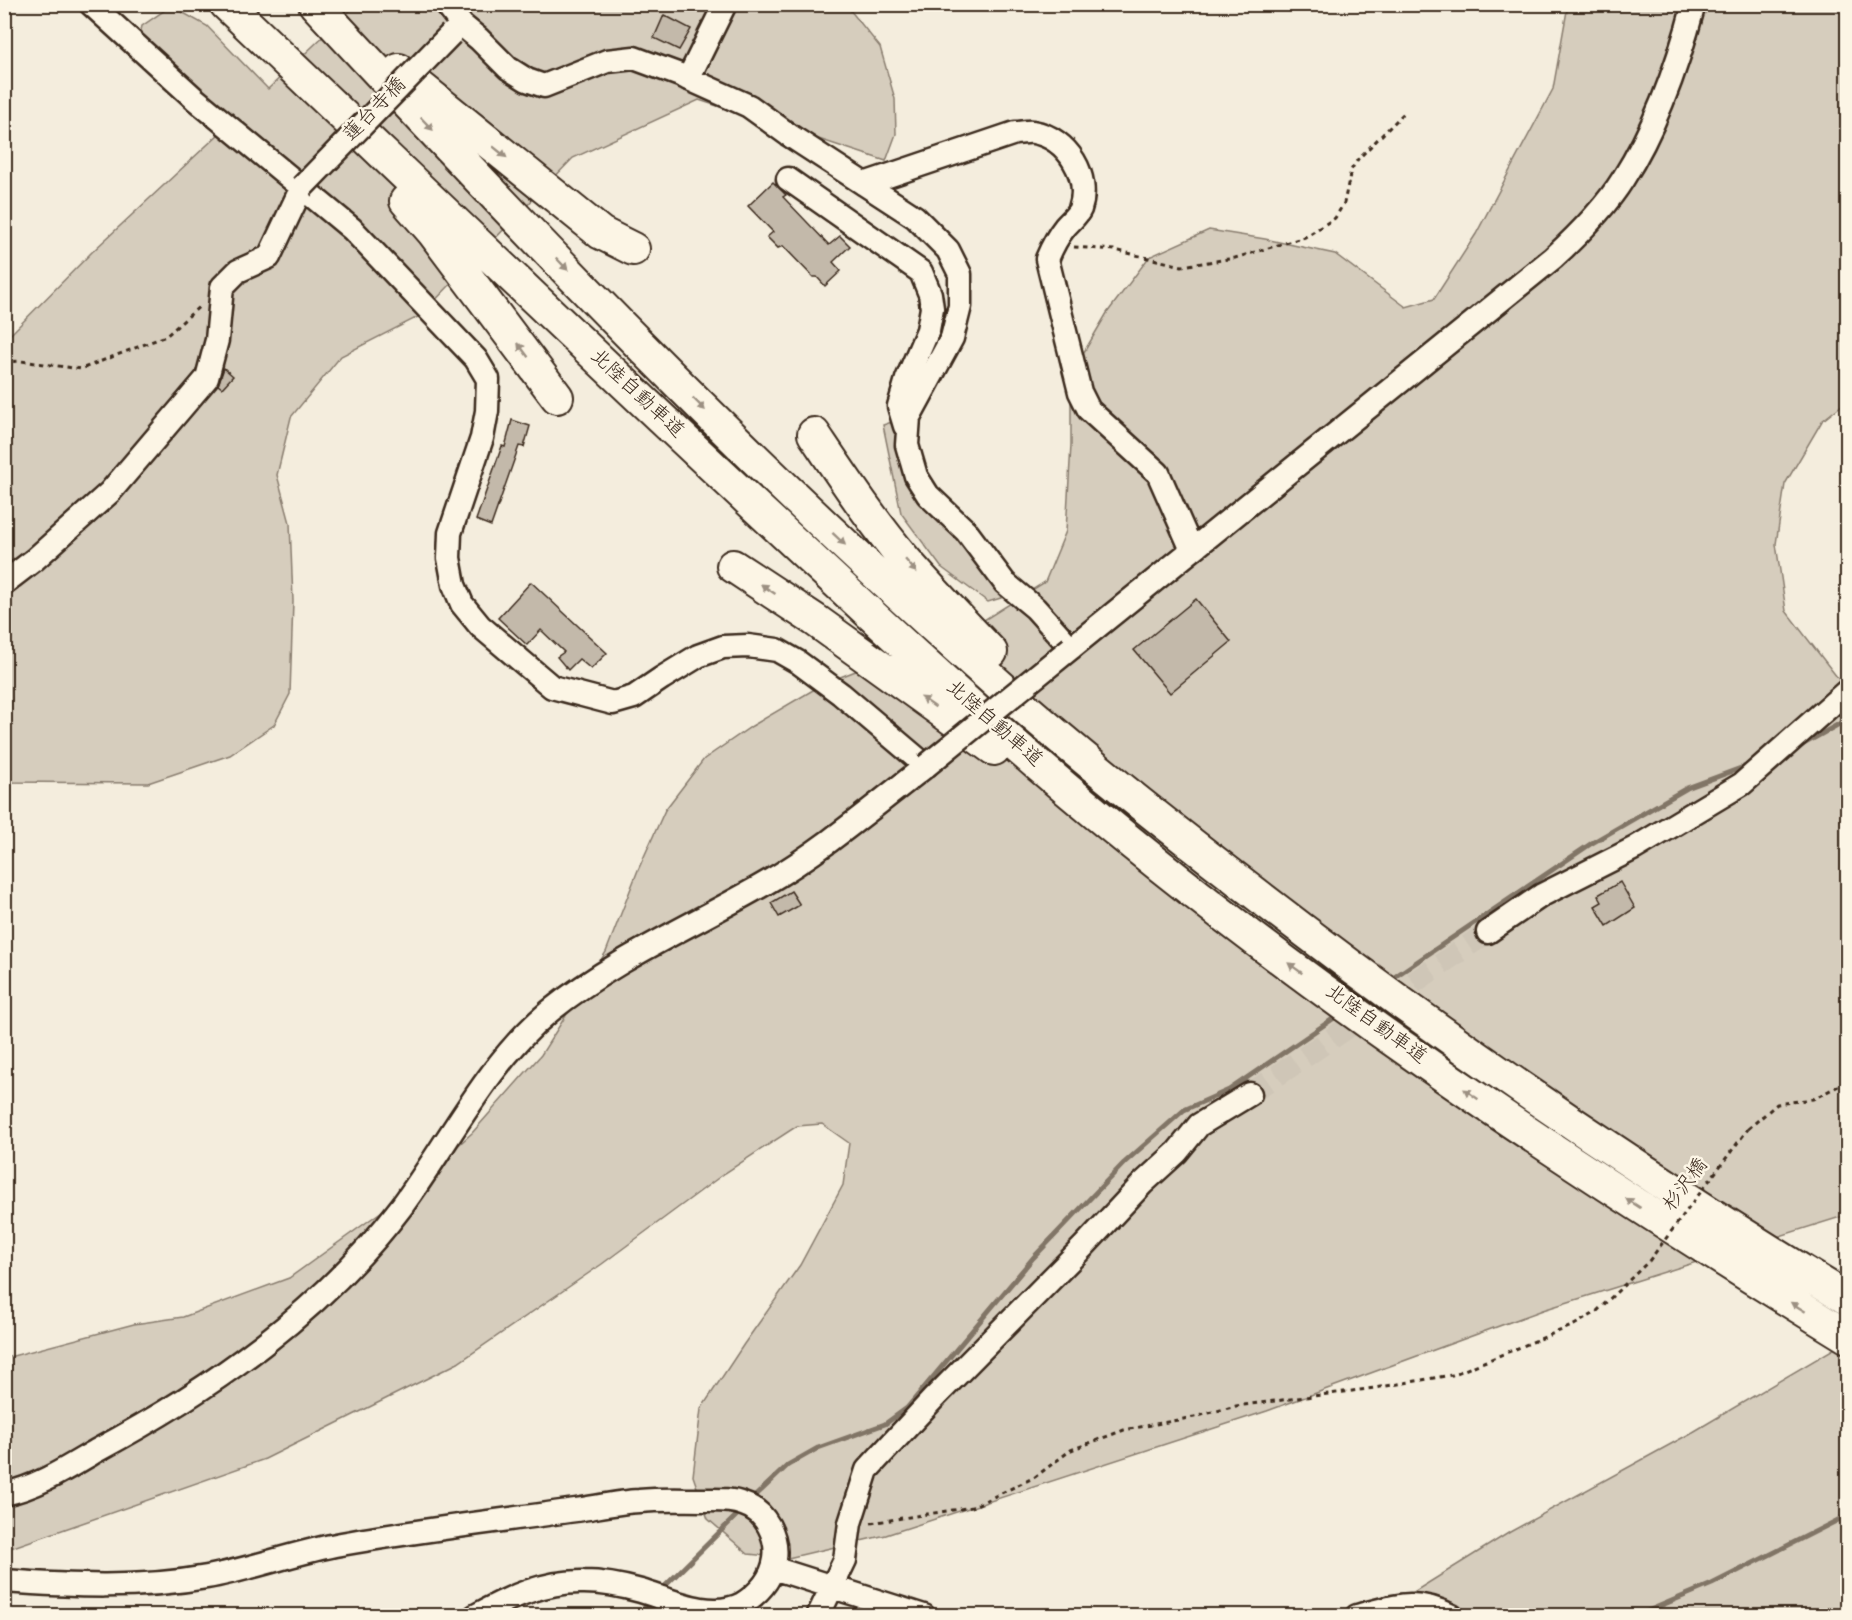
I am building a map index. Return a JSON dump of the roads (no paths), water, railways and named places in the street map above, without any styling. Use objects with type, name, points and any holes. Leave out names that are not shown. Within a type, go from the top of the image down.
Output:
[{"type":"highway","points":[[214,4],[362,151],[433,232],[557,397]]},
{"type":"highway","name":"北陸自動車道","points":[[226,4],[626,386],[926,665],[1039,765],[1164,868],[1285,961],[1521,1128],[1657,1218],[1848,1338]]},
{"type":"highway","name":"北陸自動車道","points":[[315,4],[413,110],[606,309],[795,498],[983,671],[1184,838],[1424,1021],[1546,1106],[1673,1190],[1848,1299]]},
{"type":"highway","points":[[328,4],[368,43],[437,102],[591,226],[633,249]]},
{"type":"highway","points":[[814,434],[860,501],[905,560],[972,633],[1068,726],[1303,930]]},
{"type":"highway","points":[[734,566],[815,620],[1164,868]]},
{"type":"street","points":[[91,4],[195,99],[351,229],[476,358],[488,379],[487,411],[482,438],[450,533],[449,558],[454,585],[462,604],[480,626],[552,687],[613,703],[634,698],[698,656],[723,647],[748,646],[777,650],[798,662],[841,694],[926,766]]},
{"type":"street","points":[[446,4],[456,30],[479,39],[508,68],[527,80],[544,86],[607,61],[634,58],[749,106],[789,135],[915,217],[948,250],[960,274],[960,306],[952,338],[909,417],[907,445],[916,476],[928,495],[966,531],[1005,583],[1035,608],[1071,648]]},
{"type":"street","points":[[688,79],[725,4]]},
{"type":"street","points":[[4,1494],[33,1486],[164,1413],[235,1367],[266,1343],[320,1298],[350,1267],[401,1207],[498,1066],[548,1013],[611,968],[767,883],[810,856],[926,766],[1553,258],[1579,234],[1623,180],[1640,149],[1672,77],[1694,4]]},
{"type":"street","name":"蓮台寺橋","points":[[4,583],[34,560],[110,492],[207,378],[217,340],[222,287],[238,271],[268,257],[302,187],[456,30]]},
{"type":"street","points":[[864,184],[1015,134],[1033,132],[1051,139],[1064,148],[1074,160],[1082,177],[1084,194],[1079,212],[1055,241],[1047,259],[1080,392],[1089,410],[1158,473],[1192,550]]},
{"type":"street","points":[[788,179],[921,272],[930,294],[932,309],[928,330],[907,379],[899,406],[908,434]]},
{"type":"street","points":[[1488,932],[1542,895],[1635,848],[1742,784],[1848,690]]},
{"type":"street","points":[[818,1616],[845,1560],[850,1523],[867,1470],[1143,1183],[1177,1152],[1199,1125],[1250,1094]]},
{"type":"street","points":[[4,1581],[79,1586],[152,1585],[208,1577],[340,1544],[638,1501],[729,1500],[746,1504],[760,1513],[769,1525],[775,1542],[773,1568],[766,1583],[755,1595],[739,1606],[724,1610],[704,1610],[638,1590],[611,1584],[583,1582],[557,1584],[523,1592],[475,1616]]},
{"type":"street","points":[[773,1568],[924,1616]]},
{"type":"street","points":[[1357,1616],[1405,1604],[1432,1606],[1452,1616]]},
{"type":"waterway","points":[[1800,746],[1848,719]]},
{"type":"waterway","points":[[1387,982],[1592,843],[1687,788],[1749,765]]},
{"type":"waterway","points":[[750,1501],[788,1465],[818,1448],[885,1424],[907,1408],[1033,1258],[1124,1163],[1184,1110],[1229,1090],[1340,1014]]},
{"type":"waterway","points":[[661,1590],[742,1510]]},
{"type":"waterway","points":[[1636,1616],[1712,1584],[1848,1515]]},
{"type":"waterway","points":[[637,1616],[651,1601]]},
{"type":"tunnel","points":[[1250,1094],[1488,932]]}]
